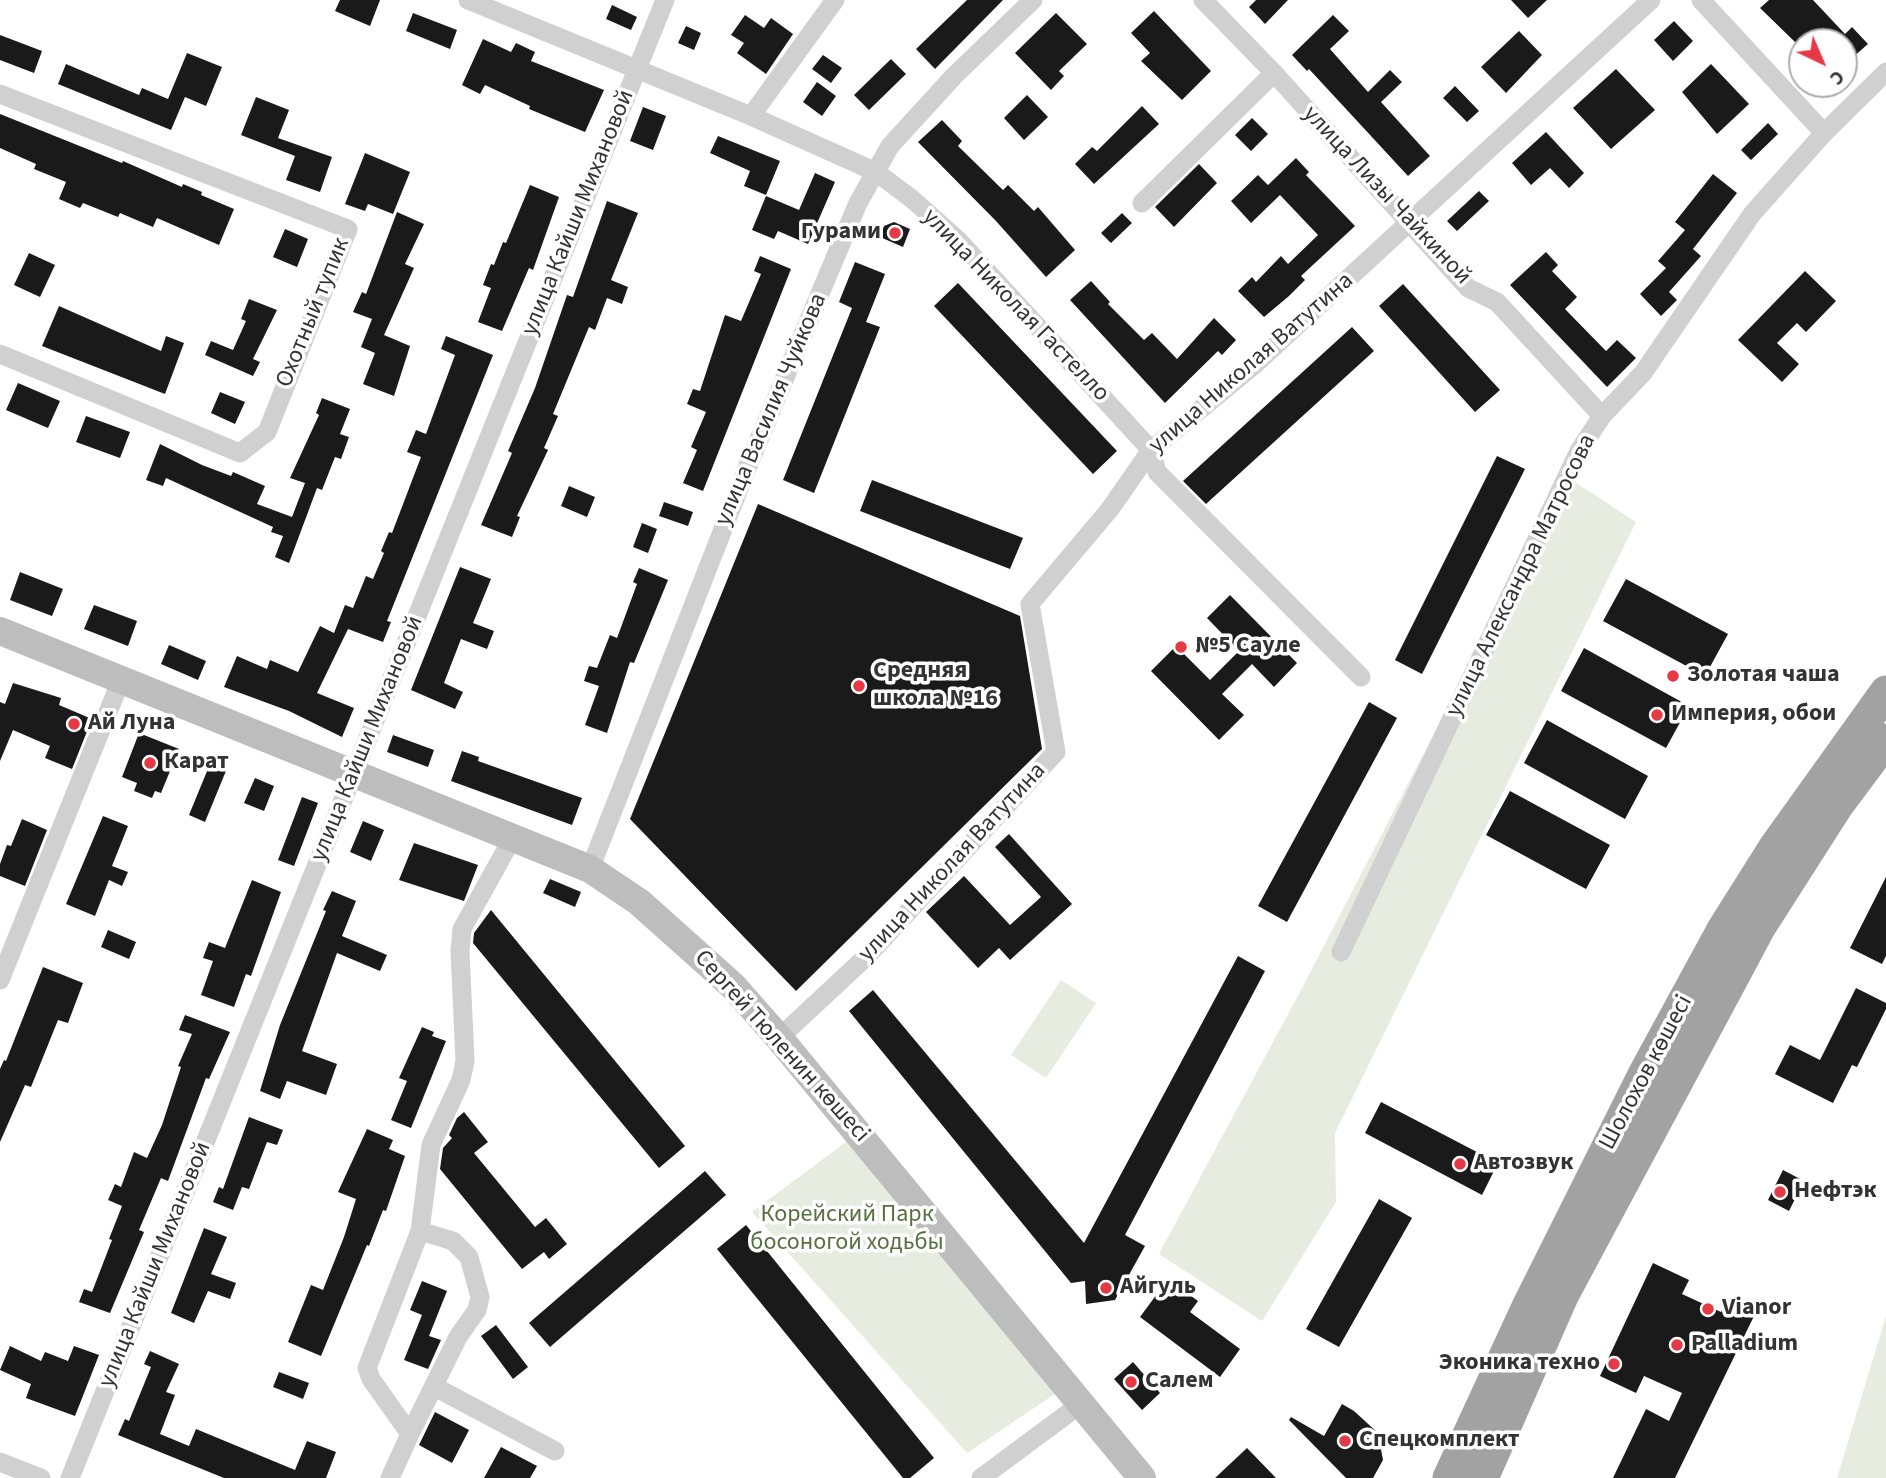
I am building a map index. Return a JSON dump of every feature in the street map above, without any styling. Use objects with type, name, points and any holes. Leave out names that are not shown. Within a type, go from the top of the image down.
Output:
[{"type":"highway","name":"Шолохов көшесі","points":[[1449,1478],[1528,1307],[1645,1073],[1724,928],[1775,847],[1886,692]]},
{"type":"highway","name":"Шолохов көшесі","points":[[1482,1478],[1562,1296],[1760,926],[1829,818],[1886,740]]},
{"type":"main road","name":"Сергей Тюленин көшесі","points":[[0,631],[590,869],[639,902],[733,986],[779,1038],[1142,1478]]},
{"type":"street","name":"улица Николая Гастелло","points":[[468,0],[638,67],[876,172],[912,199],[958,240],[1151,450],[1157,472],[1361,677]]},
{"type":"street","name":"улица Кайши Михановой","points":[[70,1478],[665,0]]},
{"type":"street","points":[[751,116],[835,0]]},
{"type":"street","name":"улица Василия Чуйкова","points":[[590,869],[745,472],[858,203],[890,146],[954,76],[1033,0]]},
{"type":"street","name":"улица Лизы Чайкиной","points":[[1203,0],[1274,73],[1468,288],[1497,302],[1602,416]]},
{"type":"street","name":"улица Николая Ватутина","points":[[779,1038],[868,955],[1056,752],[1030,604],[1110,509],[1151,450],[1253,366],[1651,0]]},
{"type":"street","points":[[1701,0],[1824,133]]},
{"type":"street","name":"улица Александра Матросова","points":[[1340,952],[1579,451],[1602,416],[1643,373],[1752,214],[1824,133],[1886,72]]},
{"type":"street","points":[[1142,203],[1274,73]]},
{"type":"street","name":"Охотный тупик","points":[[0,94],[348,229],[267,432],[240,453],[0,354]]},
{"type":"street","points":[[0,980],[121,680]]},
{"type":"street","points":[[410,1434],[372,1379],[368,1368],[420,1231],[431,1145],[461,1080],[465,1061],[460,951],[463,929],[513,837]]},
{"type":"street","points":[[390,1478],[458,1338],[477,1310],[480,1297],[469,1258],[453,1241],[420,1231]]},
{"type":"street","points":[[435,1387],[555,1451]]},
{"type":"street","points":[[981,1478],[1082,1403]]},
{"type":"street","points":[[0,1462],[41,1478]]},
{"type":"green space","points":[[1567,477],[1636,522],[1335,1133],[1336,1202],[1262,1321],[1159,1254],[1300,992]]},
{"type":"green space","points":[[1061,980],[1096,1003],[1046,1078],[1011,1055]]},
{"type":"green space","name":"Корейский Парк босоногой ходьбы","points":[[850,1139],[1055,1394],[967,1453],[752,1212]]},
{"type":"green space","points":[[1886,1316],[1886,1478],[1837,1478]]},
{"type":"building","points":[[340,0],[380,0],[370,26],[335,11]]},
{"type":"building","points":[[967,0],[1003,0],[935,69],[916,49]]},
{"type":"building","points":[[1256,0],[1288,0],[1265,24],[1249,7]]},
{"type":"building","points":[[1511,0],[1547,0],[1528,18]]},
{"type":"building","points":[[1769,0],[1813,0],[1839,28],[1788,28],[1788,35],[1760,8]]},
{"type":"building","points":[[612,5],[637,17],[631,30],[606,19]]},
{"type":"building","points":[[1154,11],[1211,71],[1182,100],[1141,61],[1150,53],[1131,33]]},
{"type":"building","points":[[413,13],[457,30],[450,49],[406,31]]},
{"type":"building","points":[[1056,13],[1087,44],[1059,71],[1064,76],[1051,90],[1015,53]]},
{"type":"building","points":[[745,15],[764,28],[771,18],[793,34],[766,74],[737,53],[744,43],[731,35]]},
{"type":"building","points":[[1333,15],[1349,31],[1330,49],[1368,92],[1390,70],[1402,82],[1381,102],[1430,156],[1408,176],[1309,69],[1307,71],[1292,55]]},
{"type":"building","points":[[1674,21],[1693,41],[1673,61],[1654,40]]},
{"type":"building","points":[[686,26],[701,33],[694,50],[678,43]]},
{"type":"building","points":[[1519,31],[1542,55],[1506,93],[1481,67]]},
{"type":"building","points":[[1858,33],[1868,44],[1858,53]]},
{"type":"building","points":[[0,35],[42,51],[34,73],[0,60]]},
{"type":"building","points":[[483,39],[511,52],[516,43],[535,52],[531,61],[604,90],[585,132],[529,109],[530,106],[485,85],[480,94],[462,85]]},
{"type":"building","points":[[187,53],[222,67],[206,106],[185,97],[171,130],[58,84],[66,64],[139,95],[142,88],[168,99]]},
{"type":"building","points":[[823,55],[842,68],[831,83],[812,69]]},
{"type":"building","points":[[891,59],[906,74],[869,110],[854,95]]},
{"type":"building","points":[[1711,64],[1749,104],[1717,134],[1682,92]]},
{"type":"building","points":[[1616,69],[1655,110],[1611,149],[1573,108]]},
{"type":"building","points":[[817,82],[836,96],[822,116],[803,102]]},
{"type":"building","points":[[1455,86],[1479,111],[1467,122],[1443,98]]},
{"type":"building","points":[[1027,95],[1048,117],[1024,140],[1004,118]]},
{"type":"building","points":[[256,97],[289,110],[278,138],[332,157],[320,192],[286,180],[295,156],[241,135]]},
{"type":"building","points":[[1142,106],[1159,124],[1094,184],[1075,164],[1092,147],[1097,151]]},
{"type":"building","points":[[643,107],[666,116],[653,150],[630,141]]},
{"type":"building","points":[[0,114],[122,163],[123,161],[182,187],[183,184],[234,209],[219,245],[157,218],[153,227],[120,213],[118,217],[83,203],[80,208],[59,199],[66,182],[34,169],[36,164],[0,148]]},
{"type":"building","points":[[1252,118],[1268,134],[1251,151],[1235,135]]},
{"type":"building","points":[[942,120],[962,141],[958,146],[1003,190],[1008,185],[1034,211],[1038,207],[1075,250],[1046,277],[996,221],[918,142]]},
{"type":"building","points":[[1768,123],[1778,134],[1751,160],[1741,150]]},
{"type":"building","points":[[1546,132],[1584,173],[1569,188],[1550,168],[1531,185],[1512,163]]},
{"type":"building","points":[[718,136],[780,161],[766,195],[744,186],[750,171],[710,153]]},
{"type":"building","points":[[365,153],[410,172],[393,214],[368,204],[365,211],[345,204]]},
{"type":"building","points":[[1296,158],[1309,172],[1306,175],[1355,226],[1301,276],[1305,280],[1289,296],[1264,317],[1238,291],[1252,277],[1256,282],[1281,256],[1288,264],[1318,235],[1280,195],[1251,223],[1231,201],[1258,175],[1268,185]]},
{"type":"building","points":[[1199,164],[1217,183],[1174,227],[1155,207]]},
{"type":"building","points":[[815,173],[835,182],[808,244],[778,231],[774,239],[752,230],[766,196],[799,210]]},
{"type":"building","points":[[1713,174],[1737,193],[1693,249],[1701,256],[1669,292],[1677,300],[1661,316],[1640,294],[1666,268],[1658,261],[1685,230],[1675,222]]},
{"type":"building","points":[[530,185],[559,197],[533,270],[529,268],[502,331],[478,322],[491,288],[483,285],[503,242],[506,243]]},
{"type":"building","points":[[1479,191],[1489,201],[1457,231],[1447,221]]},
{"type":"building","points":[[607,201],[638,213],[611,280],[628,287],[622,304],[607,298],[595,330],[589,327],[553,414],[558,416],[544,448],[548,450],[517,516],[520,517],[512,537],[481,525],[512,453],[508,451],[535,388],[567,295],[573,297]]},
{"type":"building","points":[[397,212],[424,224],[405,264],[414,268],[384,335],[410,346],[394,396],[363,384],[375,353],[361,347],[372,319],[353,312],[362,292],[366,294]]},
{"type":"building","points":[[1122,213],[1132,223],[1111,243],[1101,233]]},
{"type":"building","name":"Гурами","points":[[894,222],[910,229],[903,247],[880,237],[884,226]]},
{"type":"building","points":[[285,229],[308,239],[297,267],[273,257]]},
{"type":"building","points":[[1546,252],[1558,265],[1552,271],[1577,297],[1565,309],[1606,351],[1617,340],[1636,358],[1607,387],[1510,285]]},
{"type":"building","points":[[29,253],[55,265],[40,297],[14,285]]},
{"type":"building","points":[[760,256],[791,269],[703,491],[683,483],[697,450],[691,447],[706,412],[687,404],[693,389],[700,391],[725,315],[741,321],[761,274],[754,271]]},
{"type":"building","points":[[855,262],[885,274],[866,322],[880,327],[814,493],[783,480],[852,308],[839,302]]},
{"type":"building","points":[[1805,271],[1836,301],[1806,332],[1797,323],[1777,343],[1799,364],[1782,382],[1738,340]]},
{"type":"building","points":[[1091,281],[1110,302],[1108,304],[1144,340],[1152,333],[1177,359],[1214,318],[1236,340],[1222,355],[1218,351],[1165,403],[1070,300]]},
{"type":"building","points":[[958,283],[1117,451],[1093,474],[934,306]]},
{"type":"building","points":[[1403,284],[1500,390],[1475,412],[1379,306]]},
{"type":"building","points":[[249,299],[277,310],[253,359],[260,362],[253,376],[205,355],[211,341],[233,350],[246,321],[241,319]]},
{"type":"building","points":[[59,306],[161,351],[166,336],[184,343],[165,394],[42,346]]},
{"type":"building","points":[[1352,327],[1374,351],[1206,504],[1183,481]]},
{"type":"building","points":[[446,336],[493,355],[387,621],[391,622],[383,642],[348,629],[317,693],[354,708],[342,737],[289,711],[224,687],[237,656],[267,669],[270,660],[298,672],[320,626],[334,633],[345,605],[353,608],[366,576],[373,579],[384,553],[381,551],[389,532],[392,533],[421,457],[407,452],[416,430],[426,434],[455,355],[441,349]]},
{"type":"building","points":[[18,383],[60,401],[48,428],[6,410]]},
{"type":"building","points":[[220,392],[245,402],[235,424],[211,413]]},
{"type":"building","points":[[322,398],[350,409],[340,434],[349,437],[341,459],[335,457],[322,490],[317,488],[289,563],[275,557],[283,536],[271,532],[273,527],[166,478],[163,486],[146,480],[160,444],[202,465],[231,476],[233,472],[265,486],[257,504],[292,517],[305,483],[290,478],[319,415],[316,413]]},
{"type":"building","points":[[86,416],[130,432],[120,458],[76,442]]},
{"type":"building","points":[[1497,456],[1525,469],[1422,674],[1395,660]]},
{"type":"building","points":[[872,480],[1023,538],[1010,569],[860,511]]},
{"type":"building","points":[[569,486],[595,497],[587,517],[561,506]]},
{"type":"building","points":[[664,502],[693,512],[688,526],[659,516]]},
{"type":"building","name":"Средняя школа №16","points":[[758,504],[1020,616],[1042,749],[796,991],[630,819]]},
{"type":"building","points":[[642,523],[657,529],[648,553],[633,547]]},
{"type":"building","points":[[460,567],[491,579],[473,623],[494,631],[487,649],[461,639],[444,683],[463,692],[455,709],[411,690]]},
{"type":"building","points":[[639,568],[668,580],[634,663],[630,662],[607,733],[585,725],[599,686],[584,681],[589,666],[597,668],[610,635],[617,638],[637,584],[633,582]]},
{"type":"building","points":[[20,572],[63,589],[52,616],[10,600]]},
{"type":"building","points":[[1626,579],[1728,634],[1705,676],[1603,621]]},
{"type":"building","points":[[1230,595],[1297,663],[1274,687],[1252,664],[1222,694],[1244,715],[1219,740],[1151,671],[1176,646],[1210,680],[1239,651],[1207,618]]},
{"type":"building","points":[[94,605],[137,621],[128,646],[84,629]]},
{"type":"building","points":[[169,645],[206,661],[198,680],[161,664]]},
{"type":"building","points":[[1584,648],[1689,706],[1666,748],[1561,691]]},
{"type":"building","points":[[13,683],[61,698],[59,705],[92,719],[72,769],[45,758],[50,746],[13,730],[0,761],[0,702],[5,704]]},
{"type":"building","points":[[1369,702],[1397,718],[1287,922],[1258,906]]},
{"type":"building","points":[[1547,720],[1648,776],[1625,819],[1524,763]]},
{"type":"building","name":"Карат","points":[[139,733],[179,749],[161,793],[155,791],[152,798],[134,791],[137,783],[122,777]]},
{"type":"building","points":[[393,735],[434,750],[428,767],[387,752]]},
{"type":"building","points":[[462,751],[479,757],[478,761],[582,798],[572,825],[451,781]]},
{"type":"building","points":[[212,759],[228,766],[205,822],[189,815]]},
{"type":"building","points":[[255,778],[274,786],[264,811],[244,803]]},
{"type":"building","points":[[1510,791],[1610,845],[1586,889],[1486,835]]},
{"type":"building","points":[[302,797],[318,803],[294,866],[278,860]]},
{"type":"building","points":[[103,816],[128,826],[112,866],[128,872],[122,886],[109,880],[95,916],[66,904]]},
{"type":"building","points":[[22,819],[47,830],[25,886],[0,876],[0,864],[7,845],[11,846]]},
{"type":"building","points":[[363,821],[384,830],[371,861],[350,852]]},
{"type":"building","points":[[1009,834],[1072,904],[1010,960],[999,948],[978,968],[926,912],[964,876],[1010,925],[1041,897],[995,847]]},
{"type":"building","points":[[414,843],[478,865],[464,901],[399,880]]},
{"type":"building","points":[[1886,877],[1886,956],[1882,964],[1850,948]]},
{"type":"building","points":[[550,879],[581,892],[575,907],[543,893]]},
{"type":"building","points":[[252,880],[281,892],[251,976],[246,974],[234,1007],[201,995],[213,961],[203,958],[209,942],[225,948]]},
{"type":"building","points":[[332,891],[356,901],[342,936],[387,955],[380,971],[337,953],[302,1051],[337,1064],[326,1095],[287,1081],[280,1099],[260,1091],[280,1025]]},
{"type":"building","points":[[491,910],[685,1146],[659,1168],[473,943],[474,933]]},
{"type":"building","points":[[108,930],[136,942],[129,959],[101,947]]},
{"type":"building","points":[[1238,956],[1265,971],[1125,1235],[1145,1246],[1115,1300],[1086,1304],[1085,1281],[1071,1283],[849,1011],[873,990],[1084,1243]]},
{"type":"building","points":[[43,967],[83,983],[68,1023],[58,1020],[31,1087],[25,1085],[0,1142],[0,1069],[4,1060],[6,1061]]},
{"type":"building","points":[[1856,988],[1886,1003],[1886,1009],[1857,1067],[1852,1065],[1833,1103],[1775,1074],[1790,1045],[1820,1060]]},
{"type":"building","points":[[185,1015],[230,1032],[209,1079],[206,1078],[168,1181],[161,1178],[139,1230],[144,1232],[110,1313],[79,1302],[84,1289],[92,1292],[112,1240],[109,1239],[122,1206],[108,1200],[115,1184],[121,1187],[134,1152],[147,1158],[162,1125],[181,1067],[178,1066],[192,1034],[179,1030]]},
{"type":"building","points":[[422,1027],[434,1032],[432,1036],[446,1041],[411,1128],[391,1120],[407,1081],[399,1078]]},
{"type":"building","points":[[1381,1102],[1498,1163],[1482,1195],[1365,1133]]},
{"type":"building","points":[[464,1112],[488,1142],[474,1153],[535,1227],[546,1218],[567,1244],[549,1259],[544,1252],[522,1269],[440,1169],[443,1148],[452,1138],[449,1135],[457,1118]]},
{"type":"building","points":[[249,1117],[283,1130],[277,1145],[267,1142],[249,1189],[242,1187],[233,1210],[213,1202],[219,1187],[223,1189]]},
{"type":"building","points":[[367,1129],[393,1140],[389,1149],[405,1156],[386,1211],[383,1210],[369,1246],[367,1245],[321,1356],[288,1342],[311,1285],[323,1290],[344,1237],[356,1199],[338,1192]]},
{"type":"building","points":[[1783,1170],[1804,1181],[1789,1211],[1768,1200]]},
{"type":"building","points":[[705,1171],[726,1195],[550,1347],[529,1323]]},
{"type":"building","points":[[1379,1199],[1412,1218],[1339,1347],[1306,1329]]},
{"type":"building","points":[[746,1225],[934,1458],[910,1478],[903,1478],[717,1249]]},
{"type":"building","points":[[204,1228],[227,1237],[211,1274],[236,1283],[230,1299],[208,1291],[194,1323],[171,1313]]},
{"type":"building","name":"Palladium","points":[[1653,1263],[1689,1280],[1682,1294],[1721,1312],[1727,1301],[1755,1314],[1675,1478],[1613,1478],[1646,1409],[1669,1421],[1682,1393],[1644,1376],[1636,1393],[1600,1376]]},
{"type":"building","points":[[1168,1279],[1198,1301],[1190,1312],[1240,1349],[1220,1377],[1140,1317]]},
{"type":"building","points":[[422,1281],[447,1291],[429,1336],[441,1340],[428,1369],[404,1360],[422,1315],[410,1310]]},
{"type":"building","points":[[496,1325],[528,1367],[513,1379],[481,1336]]},
{"type":"building","points":[[10,1346],[41,1361],[45,1352],[68,1361],[74,1346],[99,1355],[75,1416],[26,1398],[31,1384],[0,1370]]},
{"type":"building","points":[[150,1351],[179,1364],[166,1392],[175,1395],[160,1434],[189,1446],[196,1429],[295,1470],[307,1441],[336,1452],[326,1478],[224,1478],[118,1435],[125,1419],[129,1421],[151,1367],[144,1364]]},
{"type":"building","points":[[1133,1362],[1160,1393],[1142,1410],[1114,1379]]},
{"type":"building","points":[[279,1372],[309,1383],[303,1399],[273,1387]]},
{"type":"building","name":"Спецкомплект","points":[[1342,1404],[1378,1433],[1383,1460],[1373,1478],[1346,1478],[1289,1420],[1291,1417],[1324,1436]]},
{"type":"building","points":[[435,1412],[469,1430],[452,1463],[419,1445]]},
{"type":"building","points":[[501,1447],[537,1466],[530,1478],[484,1478]]},
{"type":"building","points":[[1247,1448],[1276,1478],[1215,1478]]},
{"type":"place","name":"Гурами","points":[[895,233]]},
{"type":"place","name":"№5 Сауле","points":[[1181,647]]},
{"type":"place","name":"Золотая чаша","points":[[1673,676]]},
{"type":"place","name":"Средняя школа №16","points":[[859,686]]},
{"type":"place","name":"Империя, обои","points":[[1657,715]]},
{"type":"place","name":"Ай Луна","points":[[74,724]]},
{"type":"place","name":"Карат","points":[[150,763]]},
{"type":"place","name":"Автозвук","points":[[1460,1164]]},
{"type":"place","name":"Нефтэк","points":[[1780,1192]]},
{"type":"place","name":"Айгуль","points":[[1106,1288]]},
{"type":"place","name":"Vianor","points":[[1708,1309]]},
{"type":"place","name":"Palladium","points":[[1677,1345]]},
{"type":"place","name":"Эконика техно","points":[[1614,1364]]},
{"type":"place","name":"Салем","points":[[1131,1382]]},
{"type":"place","name":"Спецкомплект","points":[[1345,1441]]}]
